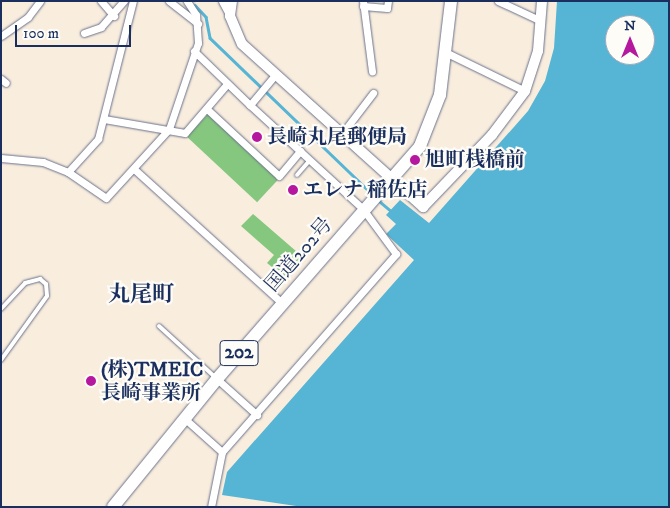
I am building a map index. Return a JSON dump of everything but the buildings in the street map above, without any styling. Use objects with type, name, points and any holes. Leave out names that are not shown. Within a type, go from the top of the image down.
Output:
[{"type":"highway","name":"国道202号","points":[[113,507],[184,418],[387,184],[428,133],[440,95],[451,1]]},
{"type":"street","points":[[1,36],[28,17],[40,1]]},
{"type":"street","points":[[101,1],[114,16]]},
{"type":"street","points":[[84,33],[114,16],[124,1]]},
{"type":"street","points":[[68,172],[98,139],[133,1]]},
{"type":"street","points":[[169,1],[198,24]]},
{"type":"street","points":[[1,158],[44,162],[68,172],[106,198],[169,129],[194,51],[198,24],[187,1]]},
{"type":"street","points":[[222,1],[242,44],[341,135],[387,184],[418,206],[428,204],[492,135],[525,91],[538,51],[542,1]]},
{"type":"street","points":[[230,16],[232,1]]},
{"type":"street","points":[[372,71],[363,4],[387,8],[388,1]]},
{"type":"street","points":[[498,1],[541,20]]},
{"type":"street","points":[[194,51],[300,151],[366,206],[396,254],[258,415],[222,452],[211,507]]},
{"type":"street","points":[[445,52],[525,91]]},
{"type":"street","points":[[250,105],[275,75]]},
{"type":"street","points":[[104,119],[185,133],[227,84]]},
{"type":"street","points":[[341,135],[373,93]]},
{"type":"street","points":[[207,109],[279,176],[300,151]]},
{"type":"street","points":[[134,169],[282,303]]},
{"type":"street","points":[[217,379],[258,415]]},
{"type":"street","points":[[184,418],[222,452]]},
{"type":"lane","points":[[297,174],[310,160]]},
{"type":"lane","points":[[1,309],[25,283],[40,279],[46,284],[47,296],[1,360]]},
{"type":"lane","points":[[159,326],[217,379]]},
{"type":"green space","points":[[208,114],[278,179],[257,202],[187,137]]},
{"type":"green space","points":[[253,214],[304,258],[287,279],[267,263],[274,255],[241,226]]},
{"type":"water","points":[[557,1],[669,1],[669,507],[303,507],[222,495],[227,472],[414,260],[386,234],[396,224],[386,215],[400,200],[429,223],[528,111],[545,81],[554,48]]},
{"type":"waterway","points":[[195,5],[206,17],[210,38],[372,194]]},
{"type":"waterway","points":[[378,200],[390,210]]},
{"type":"place","name":"長崎丸尾郵便局","points":[[257,137]]},
{"type":"place","name":"旭町桟橋前","points":[[415,160]]},
{"type":"place","name":"エレナ 稲佐店","points":[[293,190]]},
{"type":"place","name":"(株)TMEIC 長崎事業所","points":[[91,381]]},
{"type":"district","name":"丸尾町","points":[[141,295]]}]
